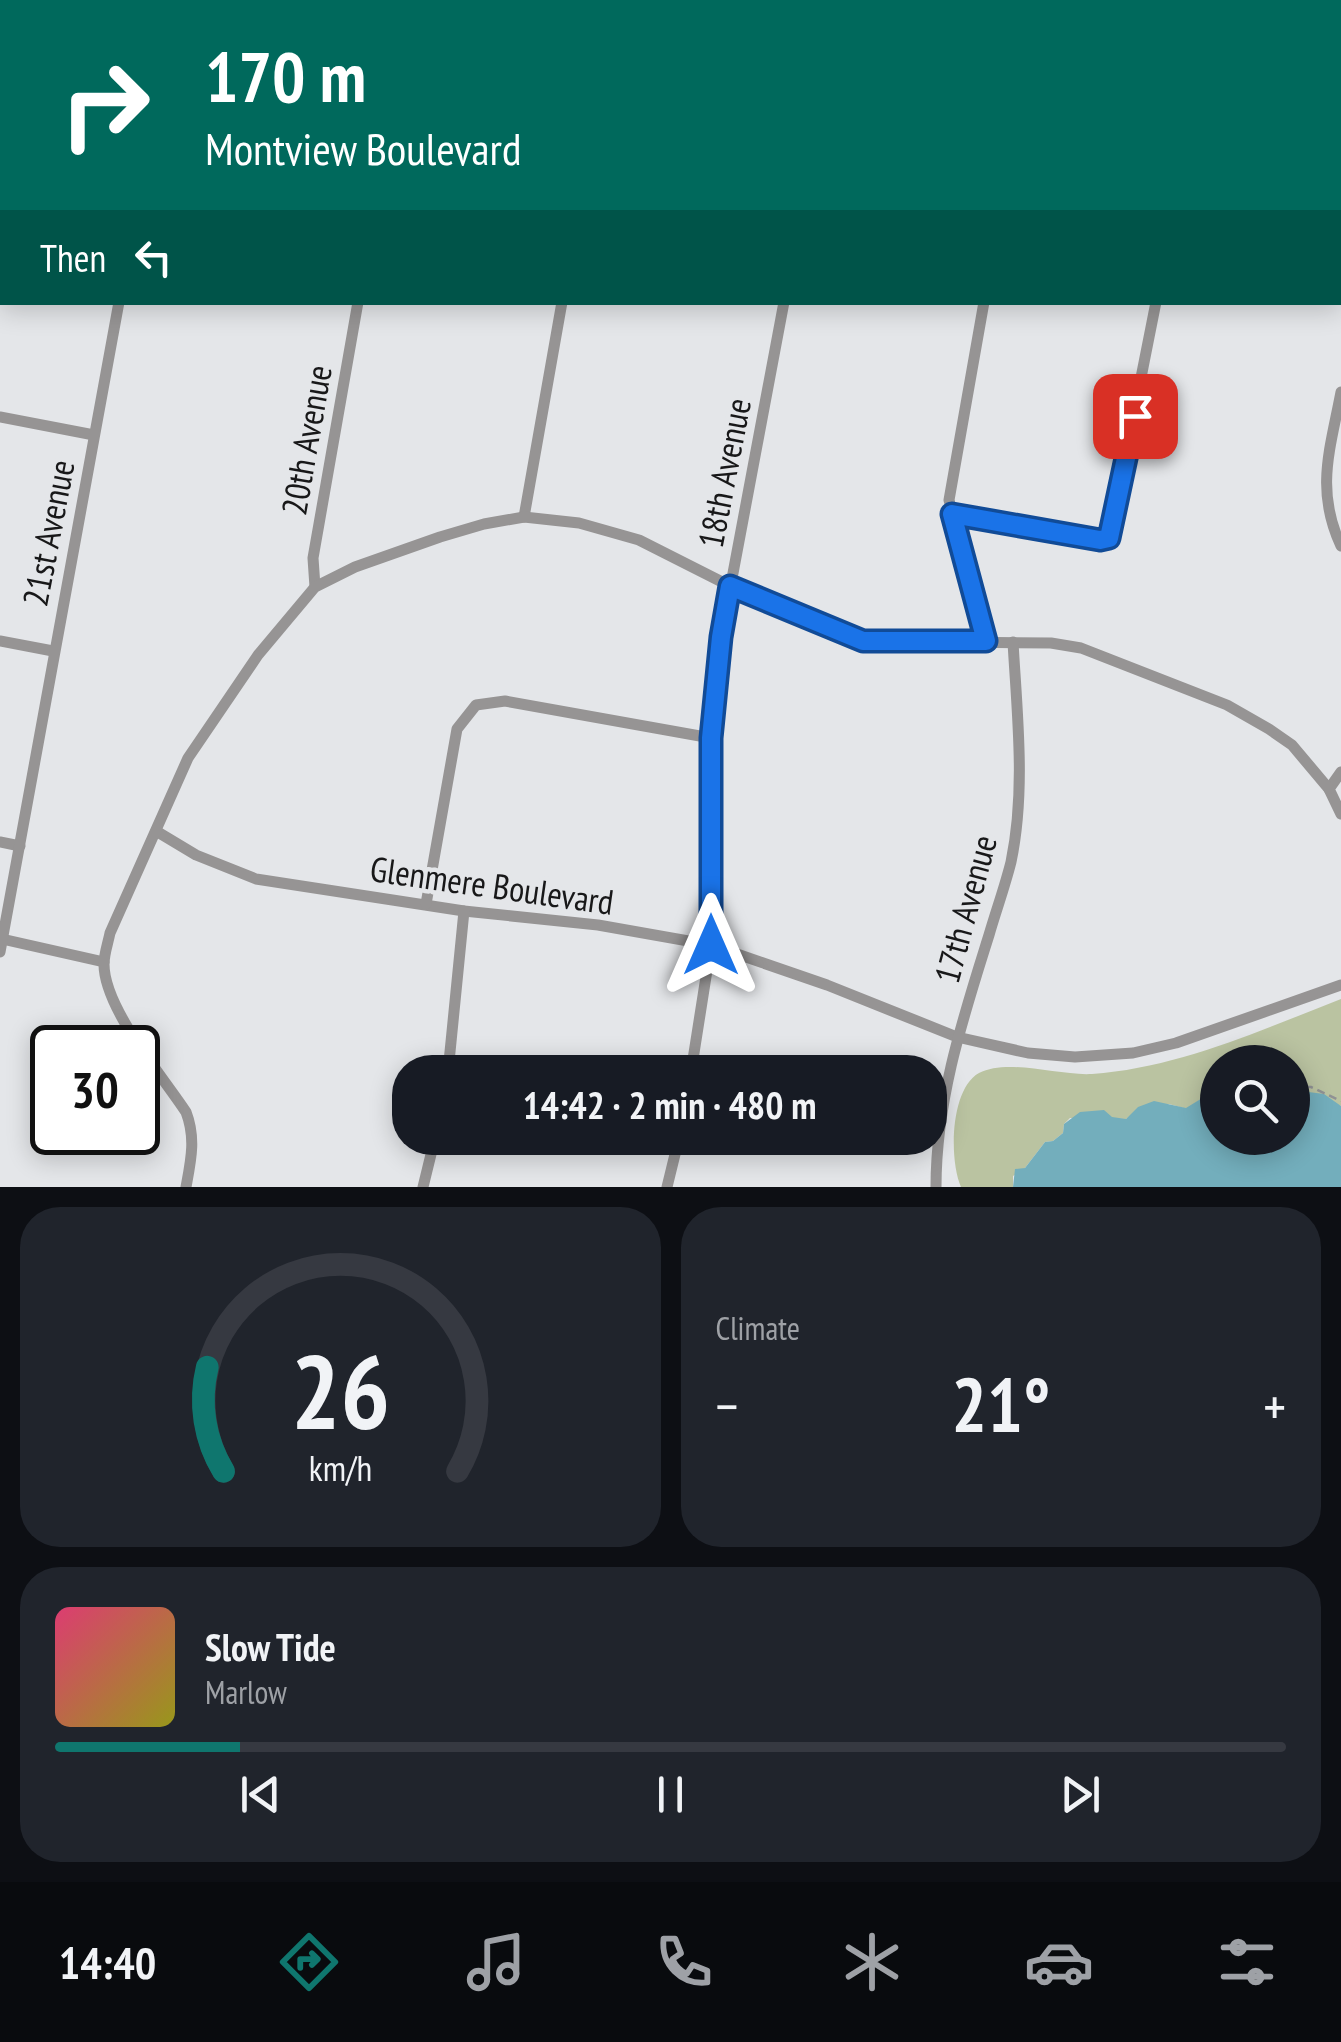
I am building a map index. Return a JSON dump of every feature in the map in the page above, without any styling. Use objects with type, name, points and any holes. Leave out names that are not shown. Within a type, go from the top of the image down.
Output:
[{"type":"street","name":"21st Avenue","points":[[1,946],[118,305]]},
{"type":"street","name":"20th Avenue","points":[[315,587],[314,558],[357,305]]},
{"type":"street","points":[[524,517],[561,305]]},
{"type":"street","name":"18th Avenue","points":[[695,1055],[711,945],[711,738],[719,652],[783,305]]},
{"type":"street","points":[[983,305],[949,500],[986,641]]},
{"type":"street","points":[[952,514],[1100,540],[1109,538],[1155,305]]},
{"type":"street","points":[[1341,392],[1326,474],[1329,520],[1341,546]]},
{"type":"street","points":[[0,417],[94,435]]},
{"type":"street","points":[[186,1187],[193,1149],[192,1127],[108,992],[104,962],[110,933],[188,758],[258,655],[315,587],[356,567],[440,537],[524,517],[601,528],[639,540],[730,586],[863,641],[986,641],[1081,648],[1227,705],[1292,745],[1329,790],[1341,814]]},
{"type":"street","points":[[0,642],[53,651]]},
{"type":"street","name":"17th Avenue","points":[[936,1187],[938,1130],[957,1037],[1010,864],[1018,816],[1012,642]]},
{"type":"street","points":[[426,904],[457,729],[476,705],[505,701],[711,738]]},
{"type":"street","points":[[1329,790],[1341,772]]},
{"type":"street","name":"Glenmere Boulevard","points":[[156,831],[196,854],[256,879],[598,925],[711,945],[957,1037],[1028,1053],[1074,1058],[1133,1053],[1176,1043],[1341,985]]},
{"type":"street","points":[[0,842],[20,846]]},
{"type":"street","points":[[450,1055],[464,910]]},
{"type":"street","points":[[1,946],[104,962]]},
{"type":"street","points":[[423,1187],[431,1155]]},
{"type":"street","points":[[667,1187],[675,1155]]},
{"type":"path","points":[[1310,1087],[1341,1101]]},
{"type":"green space","points":[[1341,999],[1341,1106],[1310,1093],[1310,1045],[1222,1045]]},
{"type":"green space","points":[[1200,1052],[1200,1100],[1187,1109],[1169,1104],[1135,1112],[1126,1119],[1070,1118],[1063,1133],[1045,1142],[1025,1168],[1013,1176],[1013,1187],[961,1187],[954,1143],[957,1109],[969,1081],[979,1073],[1019,1067],[1092,1074]]},
{"type":"water","points":[[1310,1092],[1324,1094],[1341,1106],[1341,1187],[1013,1187],[1015,1169],[1025,1168],[1045,1142],[1063,1133],[1064,1124],[1080,1112],[1104,1110],[1112,1117],[1126,1119],[1138,1107],[1154,1101],[1186,1108],[1200,1099],[1200,1155],[1310,1155]]},
{"type":"route","points":[[711,945],[713,700],[730,586],[863,641],[986,641],[952,514],[1100,540],[1109,538],[1114,530],[1135,416]]}]
